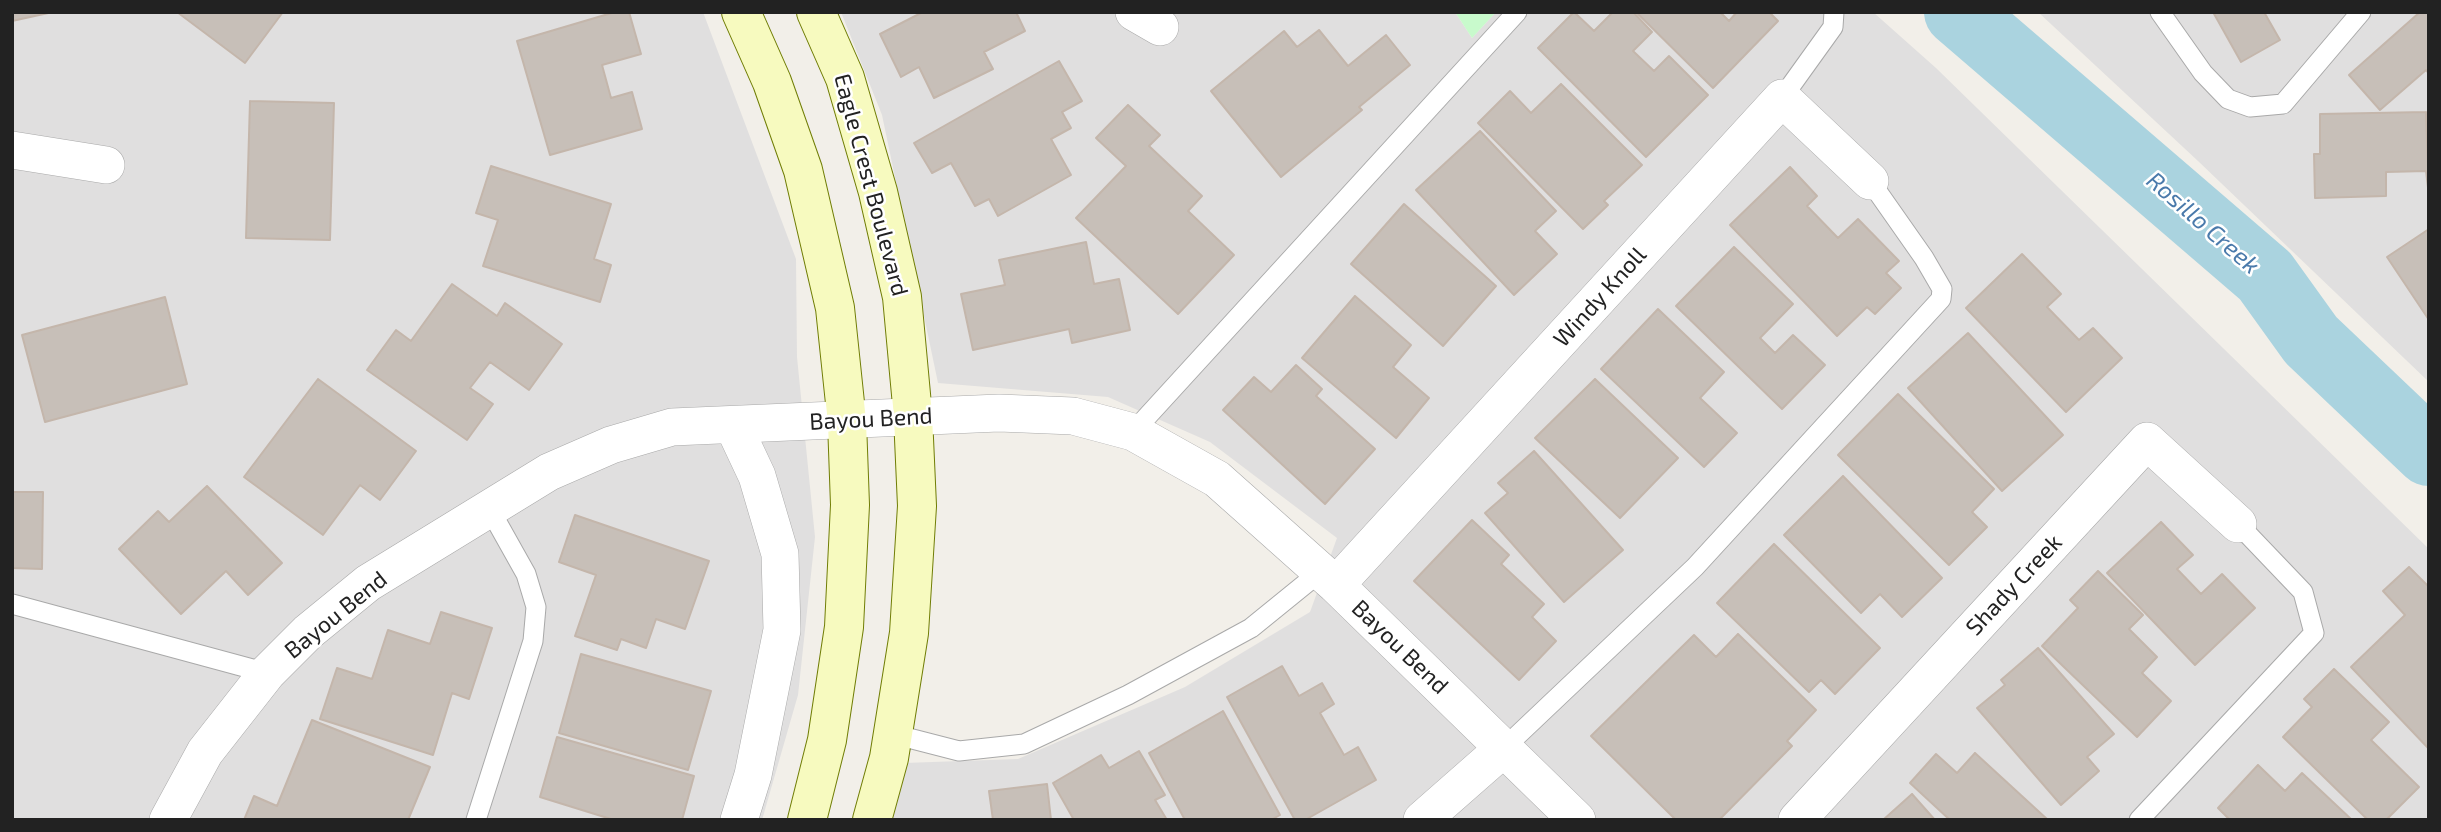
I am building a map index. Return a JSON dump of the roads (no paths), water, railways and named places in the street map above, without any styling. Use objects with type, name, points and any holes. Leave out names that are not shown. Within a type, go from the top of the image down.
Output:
[{"type":"main road","name":"Eagle Crest Boulevard","points":[[816,12],[845,78],[878,192],[902,297],[913,416],[918,506],[910,620],[893,734],[872,820]]},
{"type":"main road","points":[[751,15],[803,170],[835,308],[847,422],[850,505],[844,627],[827,740],[807,820]]},
{"type":"street","points":[[1782,98],[1870,181]]},
{"type":"street","name":"Windy Knoll","points":[[1328,578],[1782,98]]},
{"type":"street","points":[[12,150],[106,165]]},
{"type":"street","name":"Bayou Bend","points":[[168,820],[205,752],[267,673],[308,632],[368,583],[549,472],[611,445],[672,427],[847,422],[999,413],[1073,416],[1133,432],[1217,479],[1328,578],[1577,820]]},
{"type":"street","points":[[733,425],[757,476],[780,554],[782,630],[753,775],[739,820]]},
{"type":"street","name":"Shady Creek","points":[[1797,820],[2147,442],[2238,524]]},
{"type":"street","points":[[1422,820],[1504,748]]},
{"type":"lane","points":[[1133,432],[1517,12]]},
{"type":"lane","points":[[1782,98],[1833,27],[1833,12]]},
{"type":"lane","points":[[2160,12],[2211,82],[2228,99],[2250,107],[2283,104],[2361,12]]},
{"type":"lane","points":[[1504,748],[1695,566],[1941,299],[1942,289],[1936,279],[1870,181]]},
{"type":"lane","points":[[476,820],[533,641],[536,607],[526,574],[489,508]]},
{"type":"lane","points":[[2139,820],[2314,633],[2303,592],[2238,524]]},
{"type":"lane","points":[[893,734],[959,751],[1024,744],[1128,695],[1251,628],[1328,578]]},
{"type":"lane","points":[[12,604],[267,673]]},
{"type":"waterway","name":"Rosillo Creek","points":[[1958,12],[2265,276],[2311,340],[2429,452]]}]
